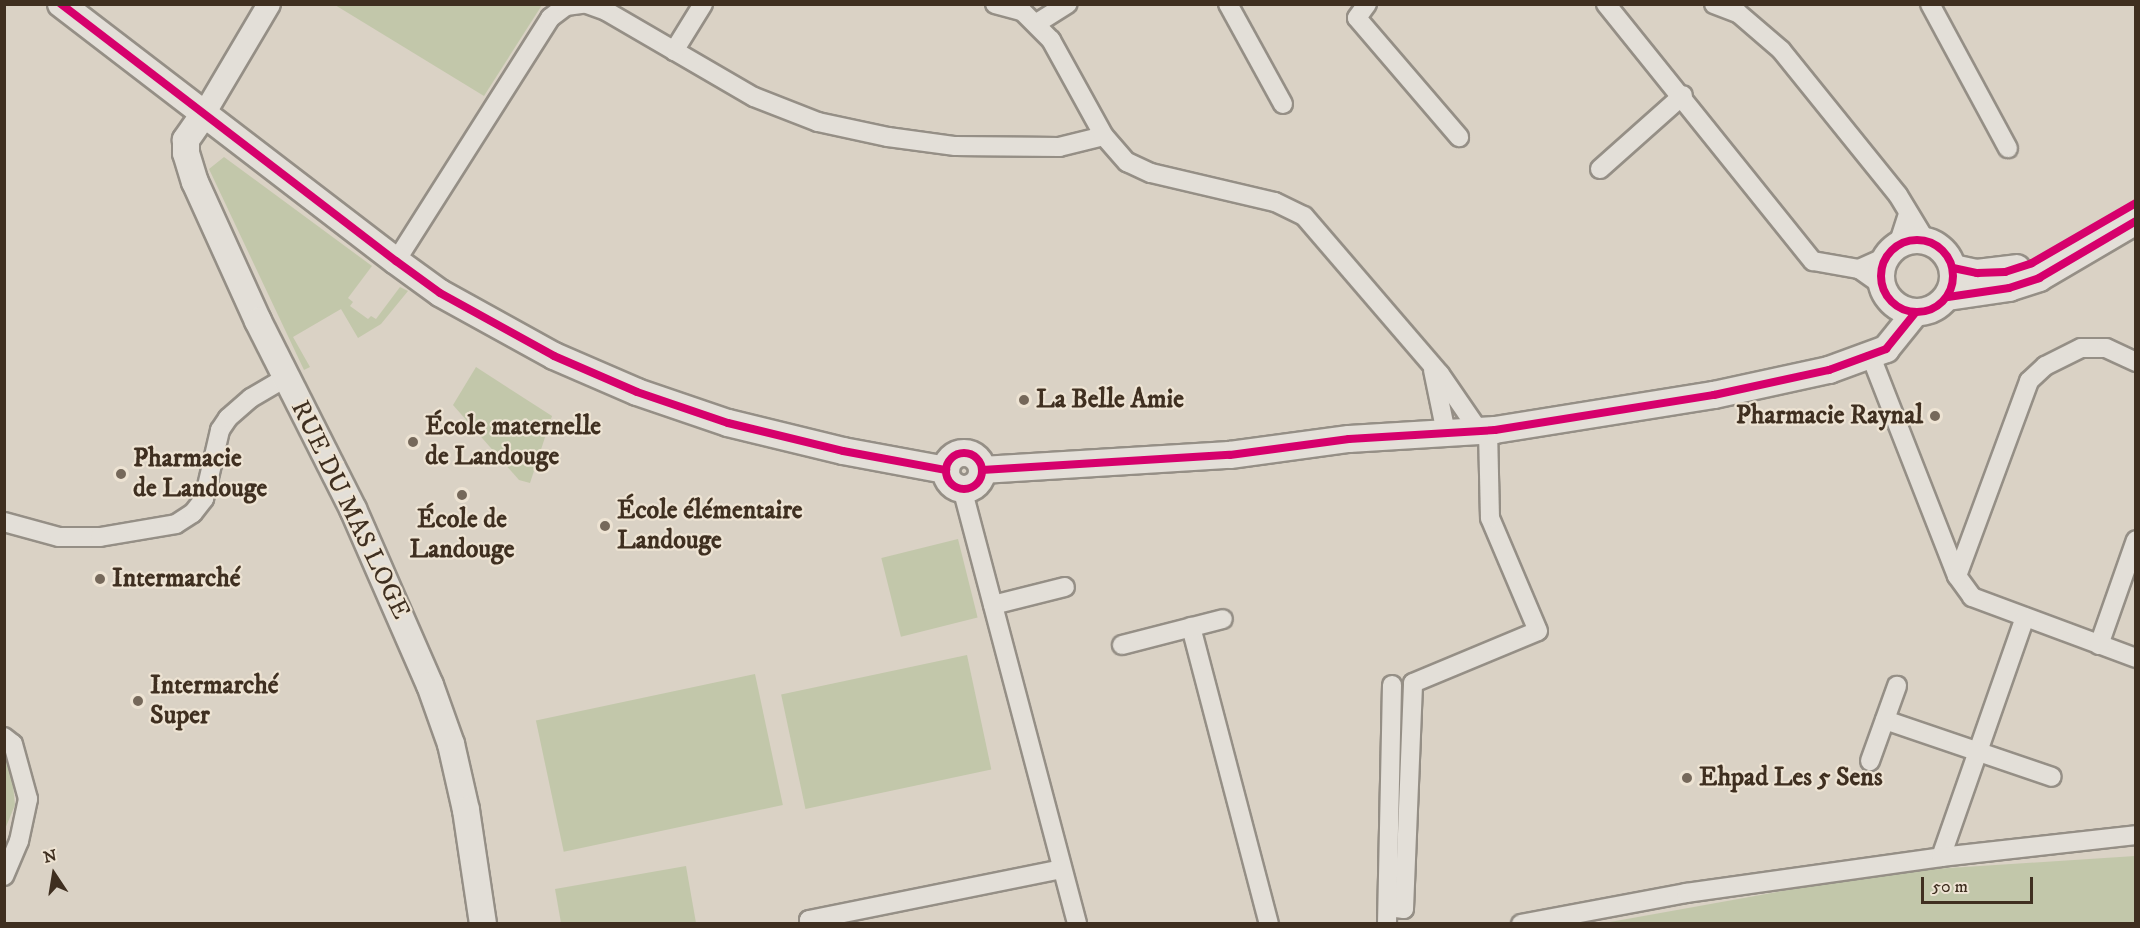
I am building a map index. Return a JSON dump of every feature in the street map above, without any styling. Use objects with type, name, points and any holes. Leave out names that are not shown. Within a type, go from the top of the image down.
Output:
[{"type":"main road","points":[[61,4],[440,293],[554,356],[637,392],[752,429],[954,479],[978,481],[982,470],[1230,455],[1349,439],[1483,430],[1714,395],[1829,370],[1886,349],[1915,313]]},
{"type":"main road","name":"RUE DU MAS LOGE","points":[[204,114],[186,140],[186,153],[201,196],[286,377],[353,509],[430,685],[451,744],[466,810],[483,924]]},
{"type":"main road","points":[[1953,268],[1977,273],[2005,272],[2032,263],[2136,203]]},
{"type":"main road","points":[[1885,292],[1895,306],[1915,313],[1932,310],[1948,297],[2009,288],[2039,278],[2136,221]]},
{"type":"main road","points":[[1870,354],[1883,325],[1885,292],[1892,251],[1926,241],[1943,250],[1953,268],[1948,297]]},
{"type":"street","points":[[204,114],[268,4]]},
{"type":"street","points":[[396,261],[550,18],[566,6],[585,4],[606,11],[753,97],[818,122],[888,137],[955,146],[1059,147],[1104,136]]},
{"type":"street","points":[[675,51],[703,4]]},
{"type":"street","points":[[995,4],[1023,8],[1037,23],[1051,40],[1104,136],[1127,162],[1151,173],[1275,202],[1304,216],[1431,362],[1483,430],[1490,518],[1538,631],[1413,683],[1404,909],[1388,915],[1392,685]]},
{"type":"street","points":[[1037,23],[1068,4]]},
{"type":"street","points":[[1228,4],[1283,104]]},
{"type":"street","points":[[1367,4],[1357,18],[1459,137]]},
{"type":"street","points":[[1606,4],[1683,95],[1813,261],[1858,269],[1885,292]]},
{"type":"street","points":[[1714,4],[1740,9],[1781,50],[1898,195],[1908,215],[1926,241]]},
{"type":"street","points":[[1930,4],[2008,148]]},
{"type":"street","points":[[1600,170],[1683,95]]},
{"type":"street","points":[[1858,269],[1892,251],[1908,215]]},
{"type":"street","points":[[1957,576],[2029,381],[2045,366],[2081,348],[2106,348],[2136,362]]},
{"type":"street","points":[[1870,354],[1957,576],[1972,597],[2136,658]]},
{"type":"street","points":[[1431,362],[1446,433]]},
{"type":"street","points":[[4,522],[70,537],[100,537],[176,524],[193,513],[204,499],[220,430],[228,418],[251,398],[286,377]]},
{"type":"street","points":[[954,479],[993,605],[1077,924]]},
{"type":"street","points":[[2099,645],[2136,540]]},
{"type":"street","points":[[993,605],[1065,587]]},
{"type":"street","points":[[1941,857],[2025,617]]},
{"type":"street","points":[[1122,645],[1222,619]]},
{"type":"street","points":[[1191,627],[1269,924]]},
{"type":"street","points":[[1870,761],[1897,686]]},
{"type":"street","points":[[1885,720],[2052,777]]},
{"type":"street","points":[[4,737],[13,744],[28,799],[19,841],[4,876]]},
{"type":"street","points":[[1521,924],[1686,893],[1941,857],[2136,835]]},
{"type":"street","points":[[810,924],[809,920],[1062,869]]},
{"type":"green space","points":[[335,5],[542,5],[484,96]]},
{"type":"green space","points":[[224,157],[372,266],[348,298],[353,302],[350,306],[368,319],[371,316],[376,319],[400,287],[408,291],[381,324],[358,338],[341,309],[293,337],[310,367],[304,370],[209,169]]},
{"type":"green space","points":[[476,367],[552,416],[530,483],[519,480],[453,405]]},
{"type":"green space","points":[[958,539],[978,618],[901,637],[881,558]]},
{"type":"green space","points":[[967,655],[991,769],[805,809],[781,695]]},
{"type":"green space","points":[[755,674],[783,805],[564,852],[536,721]]},
{"type":"green space","points":[[5,761],[11,765],[15,805],[5,829]]},
{"type":"green space","points":[[2135,856],[2135,923],[1599,924],[1888,872]]},
{"type":"green space","points":[[686,866],[696,923],[561,923],[555,889]]},
{"type":"cycle path","points":[[61,4],[440,293],[554,356],[637,392],[728,423],[843,451],[946,470]]},
{"type":"cycle path","points":[[1953,268],[1977,273],[2005,272],[2032,263],[2136,203]]},
{"type":"cycle path","points":[[1948,297],[2009,288],[2039,278],[2136,221]]},
{"type":"cycle path","points":[[1924,240],[1943,250],[1951,262],[1953,276],[1951,290],[1943,302],[1931,310],[1910,312],[1891,302],[1883,290],[1881,269],[1891,250],[1903,242],[1924,240]]},
{"type":"cycle path","points":[[982,470],[1230,455],[1349,439],[1495,430],[1714,395],[1829,370],[1886,349],[1915,313]]},
{"type":"cycle path","points":[[964,453],[976,459],[982,471],[976,483],[964,489],[952,483],[946,471],[952,459],[964,453]]},
{"type":"place","name":"La Belle Amie","points":[[1024,400]]},
{"type":"place","name":"Pharmacie Raynal","points":[[1935,416]]},
{"type":"place","name":"École maternelle de Landouge","points":[[413,442]]},
{"type":"place","name":"Pharmacie de Landouge","points":[[121,474]]},
{"type":"place","name":"École de Landouge","points":[[462,495]]},
{"type":"place","name":"École élémentaire Landouge","points":[[605,526]]},
{"type":"place","name":"Intermarché","points":[[100,579]]},
{"type":"place","name":"Intermarché Super","points":[[138,701]]},
{"type":"place","name":"Ehpad Les 5 Sens","points":[[1687,778]]}]
